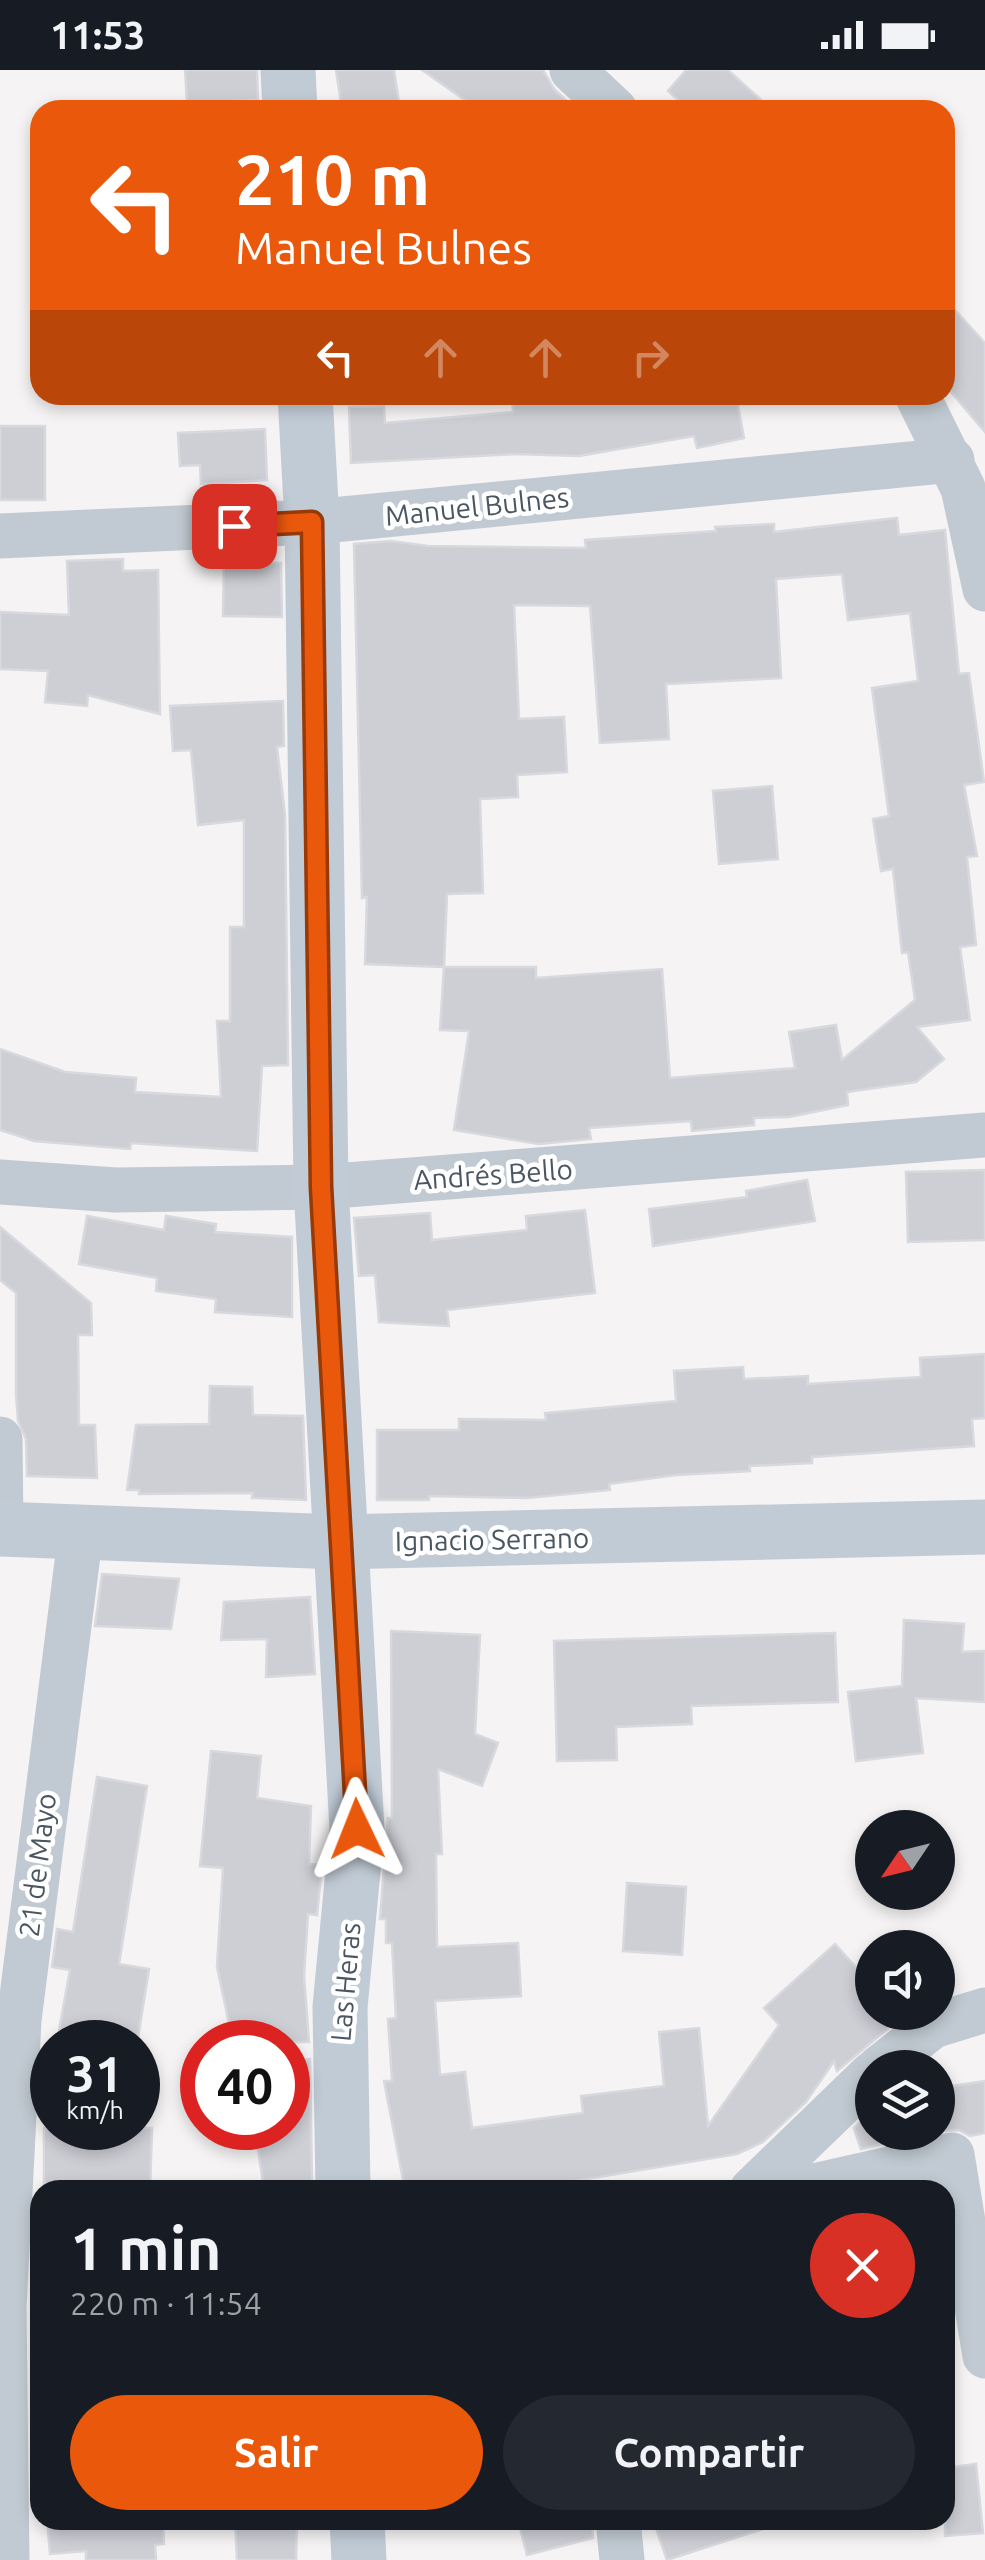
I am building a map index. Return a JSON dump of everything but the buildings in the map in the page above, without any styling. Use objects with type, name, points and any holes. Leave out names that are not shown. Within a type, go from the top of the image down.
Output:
[{"type":"street","points":[[288,70],[290,100]]},
{"type":"street","points":[[572,70],[604,100]]},
{"type":"street","name":"Las Heras","points":[[306,405],[312,522],[321,1187],[357,1829],[340,2007],[343,2180]]},
{"type":"street","points":[[923,405],[952,460],[973,517],[985,589]]},
{"type":"street","name":"Manuel Bulnes","points":[[0,536],[312,522],[952,460]]},
{"type":"street","name":"Andrés Bello","points":[[0,1182],[116,1190],[321,1187],[985,1136]]},
{"type":"street","points":[[0,1439],[0,1529]]},
{"type":"street","name":"Ignacio Serrano","points":[[0,1529],[338,1542],[985,1527]]},
{"type":"street","name":"21 de Mayo","points":[[6,2560],[19,2020],[81,1531]]},
{"type":"street","points":[[902,2050],[932,2026],[985,2010]]},
{"type":"street","points":[[762,2180],[855,2090]]},
{"type":"street","points":[[841,2180],[952,2155],[985,2356]]},
{"type":"street","points":[[358,2530],[359,2560]]},
{"type":"street","points":[[619,2530],[622,2560]]},
{"type":"route","points":[[234,526],[312,522],[321,1187],[357,1829]]}]
